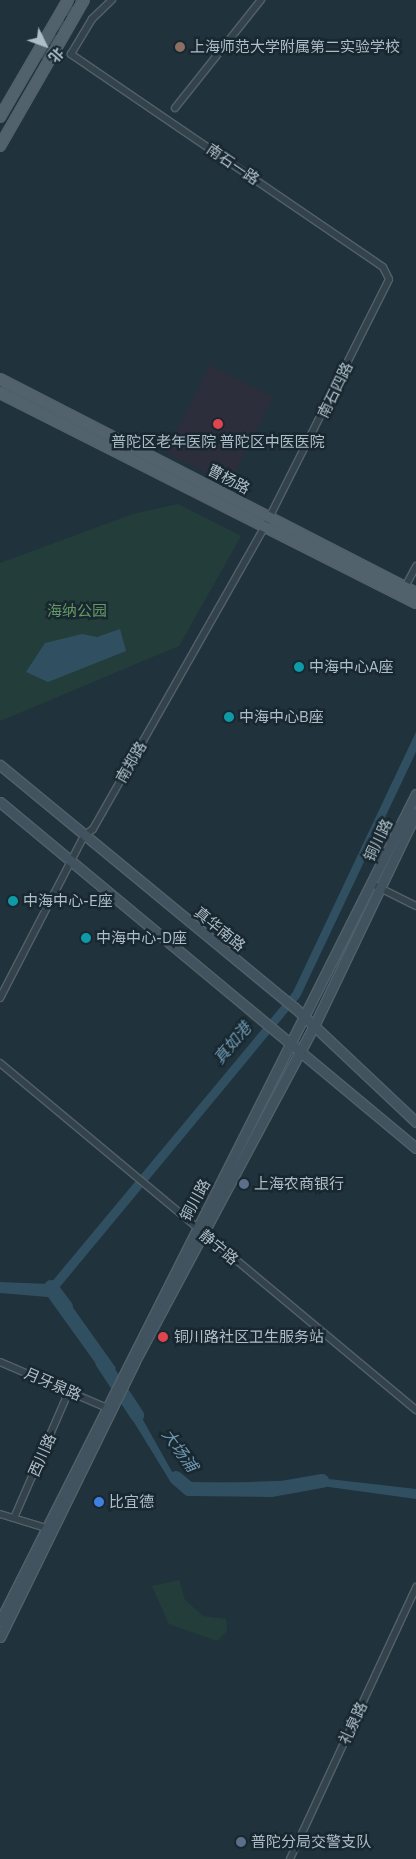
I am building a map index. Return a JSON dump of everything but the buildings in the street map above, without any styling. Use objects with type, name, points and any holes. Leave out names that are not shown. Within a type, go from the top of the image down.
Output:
[{"type":"main road","points":[[0,117],[68,0]]},
{"type":"main road","points":[[0,146],[84,0]]},
{"type":"main road","name":"曹杨路","points":[[0,379],[267,522]]},
{"type":"main road","name":"曹杨路","points":[[0,393],[267,522],[403,591],[416,603]]},
{"type":"main road","name":"曹杨路","points":[[403,591],[416,593]]},
{"type":"main road","name":"真华南路","points":[[0,765],[294,1007],[304,1020],[416,1122]]},
{"type":"main road","name":"铜川路","points":[[0,1621],[49,1529],[122,1380],[199,1230],[295,1051],[313,1028],[416,794]]},
{"type":"main road","points":[[0,802],[260,1019],[295,1051],[416,1148]]},
{"type":"main road","name":"铜川路","points":[[295,1051],[304,1020],[416,813]]},
{"type":"main road","name":"铜川路","points":[[0,1637],[105,1407],[114,1396]]},
{"type":"street","name":"南石一路","points":[[112,0],[92,19],[72,54],[383,268],[389,279]]},
{"type":"street","points":[[175,108],[261,0]]},
{"type":"street","name":"南石四路","points":[[267,522],[389,279]]},
{"type":"street","name":"南郑路","points":[[0,998],[84,836],[93,829],[267,522]]},
{"type":"street","points":[[403,591],[416,566]]},
{"type":"street","points":[[376,886],[416,906]]},
{"type":"street","name":"静宁路","points":[[0,1063],[143,1186],[199,1230],[416,1410]]},
{"type":"street","name":"月牙泉路","points":[[0,1362],[105,1407]]},
{"type":"street","name":"西川路","points":[[14,1518],[70,1391]]},
{"type":"street","points":[[0,1514],[49,1529]]},
{"type":"street","name":"礼泉路","points":[[290,1859],[416,1587]]},
{"type":"shaded area","name":"普陀区老年医院 普陀区中医医院","points":[[210,365],[273,397],[229,485],[166,452]]},
{"type":"shaded area","points":[[120,629],[126,651],[48,682],[26,672],[45,643],[82,634],[97,637]]},
{"type":"shaded area","points":[[416,732],[416,752],[300,997],[59,1288],[116,1368],[109,1382],[48,1297],[0,1293],[0,1282],[50,1284],[293,992]]},
{"type":"shaded area","points":[[129,1395],[175,1477],[191,1484],[329,1479],[416,1489],[416,1499],[307,1484],[271,1490],[189,1489],[170,1481],[132,1419]]},
{"type":"green space","name":"海纳公园","points":[[178,504],[241,536],[179,646],[0,721],[0,563],[133,514]]},
{"type":"green space","points":[[179,1580],[185,1600],[203,1616],[226,1619],[227,1631],[217,1641],[169,1624],[152,1586]]},
{"type":"waterway","name":"大场浦","points":[[51,1287],[66,1307]]},
{"type":"waterway","name":"大场浦","points":[[102,1362],[137,1415]]},
{"type":"waterway","name":"大场浦","points":[[176,1478],[189,1489],[271,1490],[322,1481]]},
{"type":"tunnel","points":[[40,57],[77,0]]},
{"type":"place","name":"上海师范大学附属第二实验学校","points":[[180,47]]},
{"type":"place","name":"普陀区老年医院 普陀区中医医院","points":[[218,424]]},
{"type":"place","name":"中海中心A座","points":[[299,667]]},
{"type":"place","name":"中海中心B座","points":[[229,717]]},
{"type":"place","name":"中海中心-E座","points":[[13,901]]},
{"type":"place","name":"中海中心-D座","points":[[86,938]]},
{"type":"place","name":"上海农商银行","points":[[244,1184]]},
{"type":"place","name":"铜川路社区卫生服务站","points":[[163,1337]]},
{"type":"place","name":"比宜德","points":[[99,1502]]},
{"type":"place","name":"普陀分局交警支队","points":[[241,1842]]},
{"type":"water label","name":"真如港","points":[[232,1043]]}]
